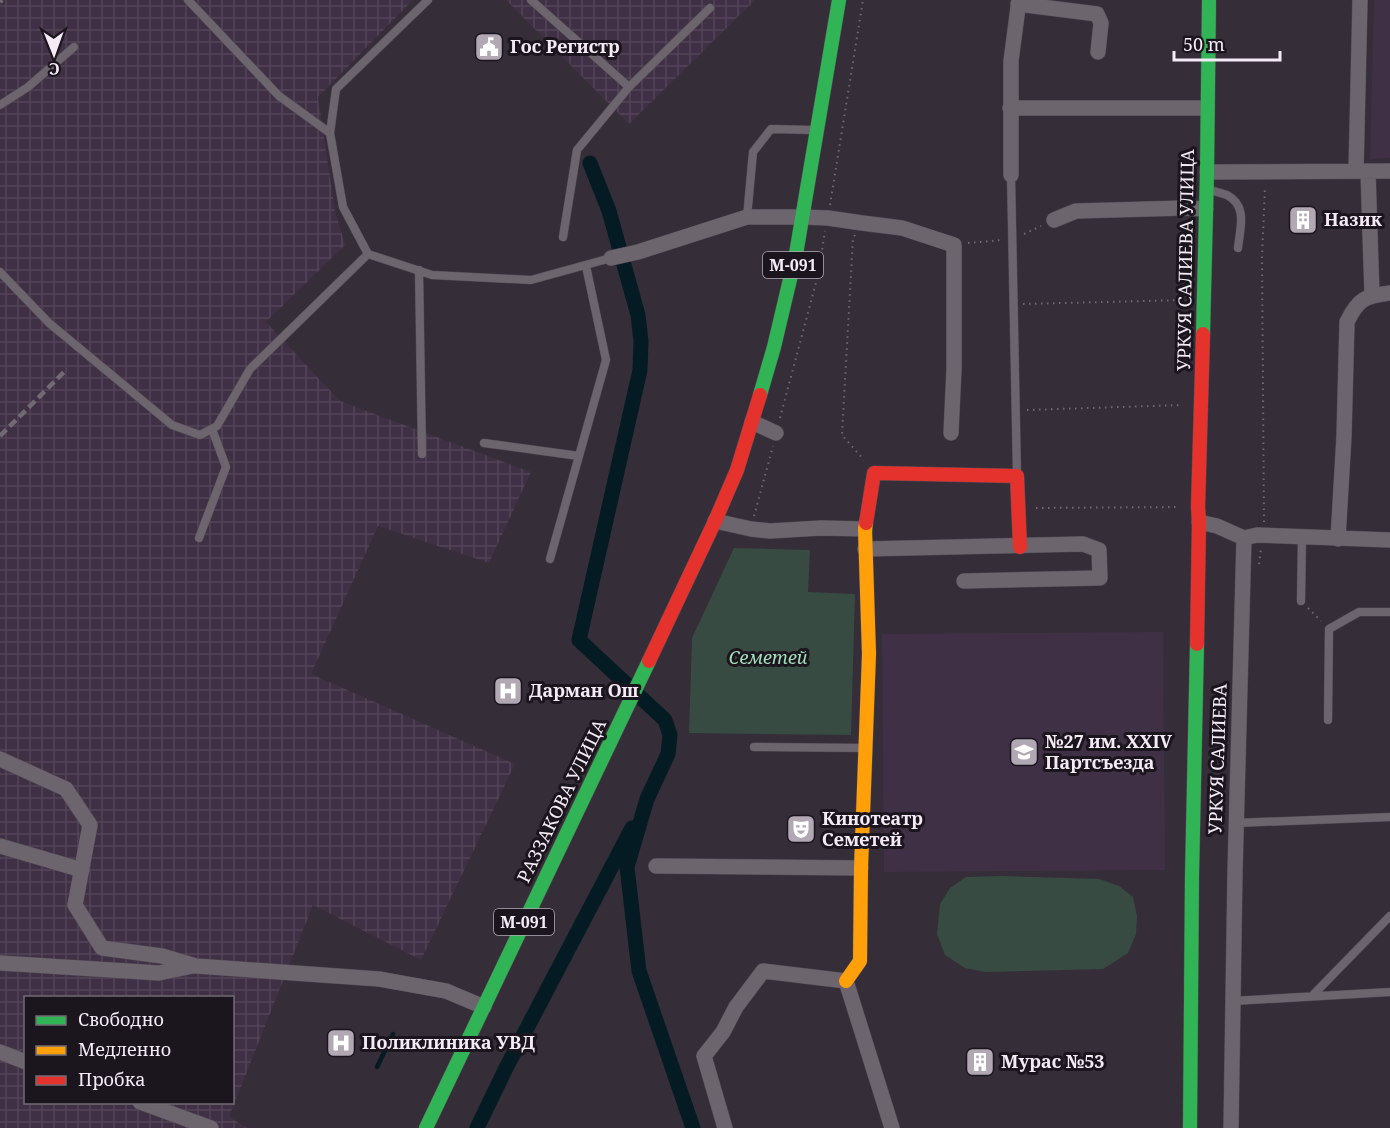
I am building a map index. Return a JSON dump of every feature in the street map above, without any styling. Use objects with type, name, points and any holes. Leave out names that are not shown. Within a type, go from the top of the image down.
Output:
[{"type":"street","name":"М-091","points":[[715,521],[736,470],[752,422],[774,347],[792,272],[839,0]]},
{"type":"street","name":"УРКУЯ САЛИЕВА УЛИЦА","points":[[1199,514],[1209,0]]},
{"type":"street","points":[[1360,0],[1362,171],[1372,295]]},
{"type":"street","points":[[1011,175],[1011,61],[1019,2],[1097,14],[1101,22],[1098,52]]},
{"type":"street","points":[[1010,108],[1207,108]]},
{"type":"street","points":[[1207,172],[1390,171]]},
{"type":"street","points":[[1054,220],[1076,211],[1206,209]]},
{"type":"street","points":[[611,258],[638,252],[747,217],[828,218],[902,228],[954,245],[954,369],[951,433]]},
{"type":"street","points":[[1338,538],[1347,322],[1355,305],[1372,295],[1390,293]]},
{"type":"street","points":[[752,422],[776,433]]},
{"type":"street","points":[[846,981],[860,961],[869,654],[865,529],[874,473],[1017,476],[1020,547]]},
{"type":"street","points":[[1199,514],[1217,526],[1244,538],[1264,536],[1390,540]]},
{"type":"street","name":"УРКУЯ САЛИЕВА","points":[[1190,1128],[1192,865],[1199,514]]},
{"type":"street","points":[[715,521],[770,531],[821,528],[865,529]]},
{"type":"street","name":"РАЗЗАКОВА УЛИЦА","points":[[426,1128],[715,521]]},
{"type":"street","name":"УРКУЯ САЛИЕВА","points":[[1231,1128],[1244,538]]},
{"type":"street","points":[[865,549],[1083,544],[1099,550],[1100,578],[964,581]]},
{"type":"street","points":[[0,759],[66,789],[90,825],[75,905],[102,948],[162,956],[196,966],[379,979],[446,991],[484,1007]]},
{"type":"street","points":[[0,846],[82,870]]},
{"type":"street","points":[[656,866],[861,868]]},
{"type":"street","points":[[0,963],[159,973],[196,966]]},
{"type":"street","points":[[725,1128],[704,1056],[723,1032],[736,1006],[763,971],[846,981]]},
{"type":"street","points":[[846,981],[892,1128]]},
{"type":"street","points":[[0,1052],[24,1061]]},
{"type":"street","points":[[145,1104],[211,1128]]},
{"type":"lane","points":[[188,0],[279,96],[330,133]]},
{"type":"lane","points":[[428,0],[336,89],[330,133],[343,207],[368,254],[432,275],[531,280],[611,258]]},
{"type":"lane","points":[[531,0],[628,87]]},
{"type":"lane","points":[[563,237],[577,150],[628,87],[710,8]]},
{"type":"lane","points":[[0,105],[28,87],[74,46]]},
{"type":"lane","points":[[747,217],[753,152],[771,129],[818,130]]},
{"type":"lane","points":[[1011,175],[1017,476]]},
{"type":"lane","points":[[1206,189],[1227,195],[1237,202],[1242,215],[1238,248]]},
{"type":"lane","points":[[0,272],[49,323],[172,424],[200,435],[218,426],[250,369],[368,254]]},
{"type":"lane","points":[[550,559],[606,360],[586,266]]},
{"type":"lane","points":[[419,270],[422,454]]},
{"type":"lane","points":[[199,538],[226,467],[212,429]]},
{"type":"lane","points":[[484,443],[579,456]]},
{"type":"lane","points":[[1301,601],[1302,537]]},
{"type":"lane","points":[[1328,720],[1329,629],[1359,612],[1390,612]]},
{"type":"lane","points":[[754,747],[866,748]]},
{"type":"lane","points":[[1236,823],[1390,817]]},
{"type":"lane","points":[[1312,996],[1390,916]]},
{"type":"lane","points":[[1233,1001],[1390,992]]},
{"type":"path","points":[[1259,566],[1264,536],[1262,258],[1265,171]]},
{"type":"path","points":[[853,238],[842,435],[874,473]]},
{"type":"path","points":[[1014,304],[1185,300]]},
{"type":"path","points":[[1016,411],[1183,405]]},
{"type":"path","points":[[1018,508],[1199,514]]},
{"type":"path","points":[[1301,601],[1329,629]]},
{"type":"shaded area","points":[[0,0],[413,0],[318,97],[335,211],[345,245],[266,322],[340,401],[531,472],[489,563],[378,526],[311,674],[515,764],[421,960],[313,905],[229,1117],[247,1128],[0,1128]]},
{"type":"shaded area","points":[[506,0],[755,0],[629,124]]},
{"type":"shaded area","points":[[1374,0],[1390,0],[1390,158],[1370,159]]},
{"type":"shaded area","name":"№27 им. XXIV Партсъезда","points":[[1163,632],[1165,870],[884,872],[882,634]]},
{"type":"green space","name":"Семетей","points":[[734,548],[810,550],[808,592],[855,594],[851,735],[689,733],[692,638]]},
{"type":"green space","points":[[966,877],[1099,879],[1119,886],[1133,897],[1137,916],[1136,934],[1128,953],[1103,969],[985,972],[965,968],[945,955],[937,934],[940,904],[950,888]]},
{"type":"waterway","points":[[590,163],[609,211],[638,315],[641,341],[640,370],[579,640],[665,720],[670,735],[668,754],[647,799],[627,867],[639,971],[693,1128]]},
{"type":"waterway","points":[[477,1128],[632,828]]},
{"type":"waterway","points":[[377,1067],[393,1034]]},
{"type":"railway","points":[[0,436],[67,369]]},
{"type":"traffic: fast","points":[[760,395],[796,254],[839,0]]},
{"type":"traffic: fast","points":[[1203,334],[1209,0]]},
{"type":"traffic: fast","points":[[1190,1128],[1197,644]]},
{"type":"traffic: fast","points":[[426,1128],[649,661]]},
{"type":"traffic: slow","points":[[846,981],[860,961],[869,654],[866,523]]},
{"type":"traffic: jam","points":[[1197,644],[1203,334]]},
{"type":"traffic: jam","points":[[649,661],[737,470],[760,395]]},
{"type":"traffic: jam","points":[[866,523],[874,473],[1017,476],[1020,547]]},
{"type":"place","name":"Гос Регистр","points":[[489,47]]},
{"type":"place","name":"Назик","points":[[1303,220]]},
{"type":"place","name":"Дарман Ош","points":[[508,691]]},
{"type":"place","name":"№27 им. XXIV Партсъезда","points":[[1024,752]]},
{"type":"place","name":"Кинотеатр Семетей","points":[[801,829]]},
{"type":"place","name":"Поликлиника УВД","points":[[341,1043]]},
{"type":"place","name":"Мурас №53","points":[[980,1062]]}]
